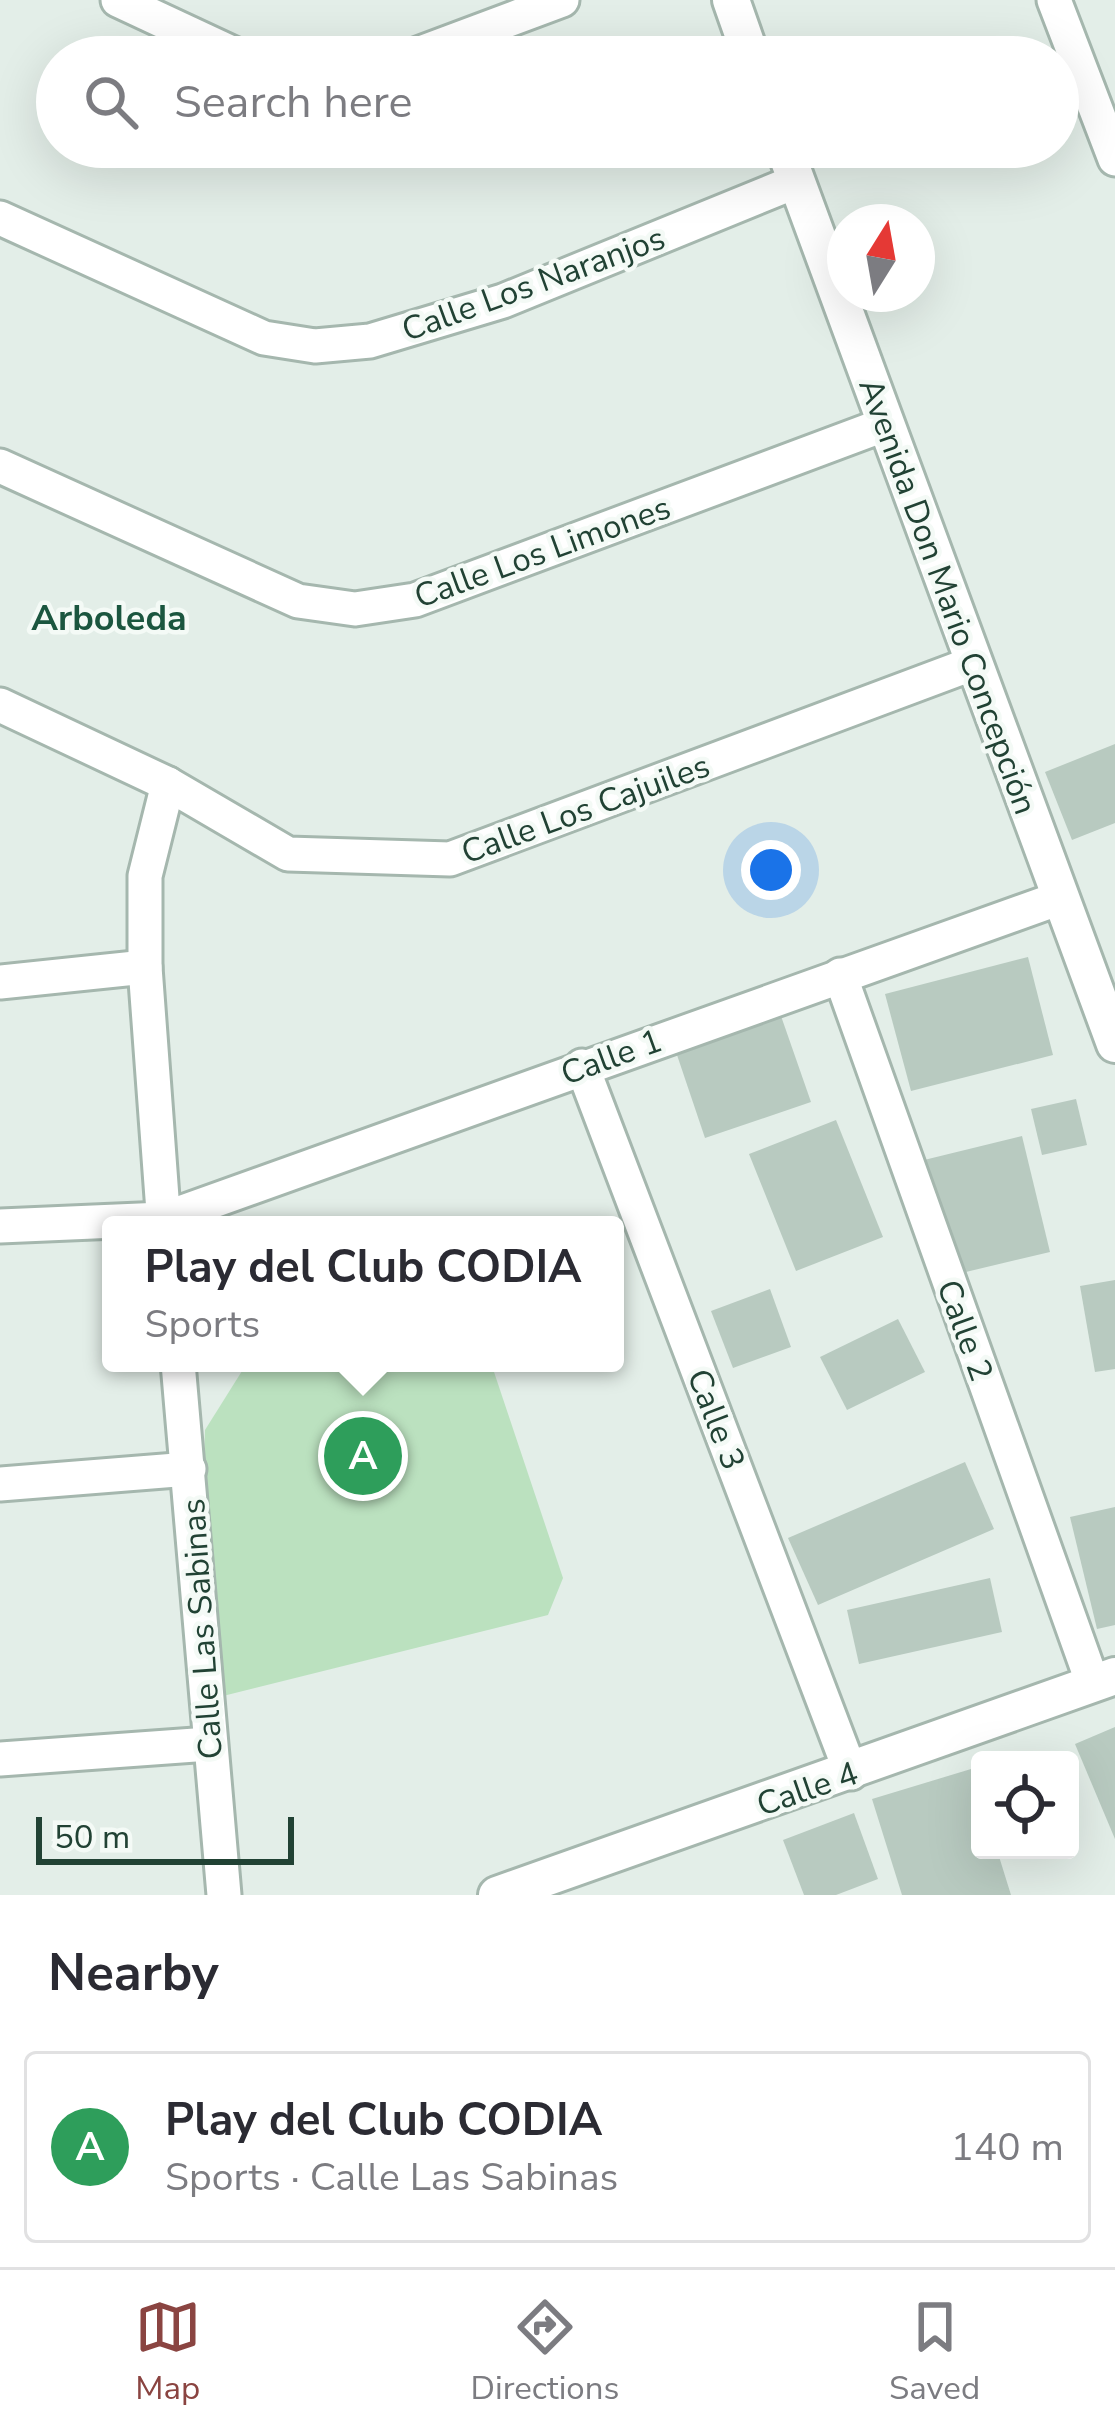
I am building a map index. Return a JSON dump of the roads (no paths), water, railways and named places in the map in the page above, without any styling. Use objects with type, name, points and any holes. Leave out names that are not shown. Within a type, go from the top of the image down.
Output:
[{"type":"street","points":[[118,0],[195,36]]},
{"type":"street","points":[[466,36],[562,0]]},
{"type":"street","points":[[731,0],[744,36]]},
{"type":"street","points":[[1054,0],[1068,36]]},
{"type":"street","points":[[1079,62],[1114,149]]},
{"type":"street","name":"Calle Los Naranjos","points":[[0,218],[264,338],[315,346],[370,341],[503,302],[782,168]]},
{"type":"street","name":"Avenida Don Mario Concepción","points":[[791,168],[1115,1044]]},
{"type":"street","name":"Calle Los Limones","points":[[0,466],[298,601],[355,609],[416,600],[886,424]]},
{"type":"street","name":"Calle Los Cajuiles","points":[[0,705],[168,784],[288,854],[450,859],[974,663]]},
{"type":"street","points":[[164,1216],[146,967],[145,876],[168,784]]},
{"type":"street","name":"Calle 1","points":[[180,1216],[582,1066],[1060,898]]},
{"type":"street","points":[[0,982],[146,967]]},
{"type":"street","name":"Calle 2","points":[[840,975],[1104,1680]]},
{"type":"street","name":"Calle 3","points":[[582,1066],[851,1773]]},
{"type":"street","name":"Calle 1","points":[[0,1226],[102,1224]]},
{"type":"street","name":"Calle Las Sabinas","points":[[179,1372],[224,1895]]},
{"type":"street","points":[[0,1484],[189,1469]]},
{"type":"street","name":"Calle 4","points":[[497,1895],[1104,1680]]},
{"type":"street","points":[[0,1760],[209,1744]]},
{"type":"place","name":"Play del Club CODIA","points":[[363,1456]]},
{"type":"district","name":"Arboleda","points":[[109,617]]}]
